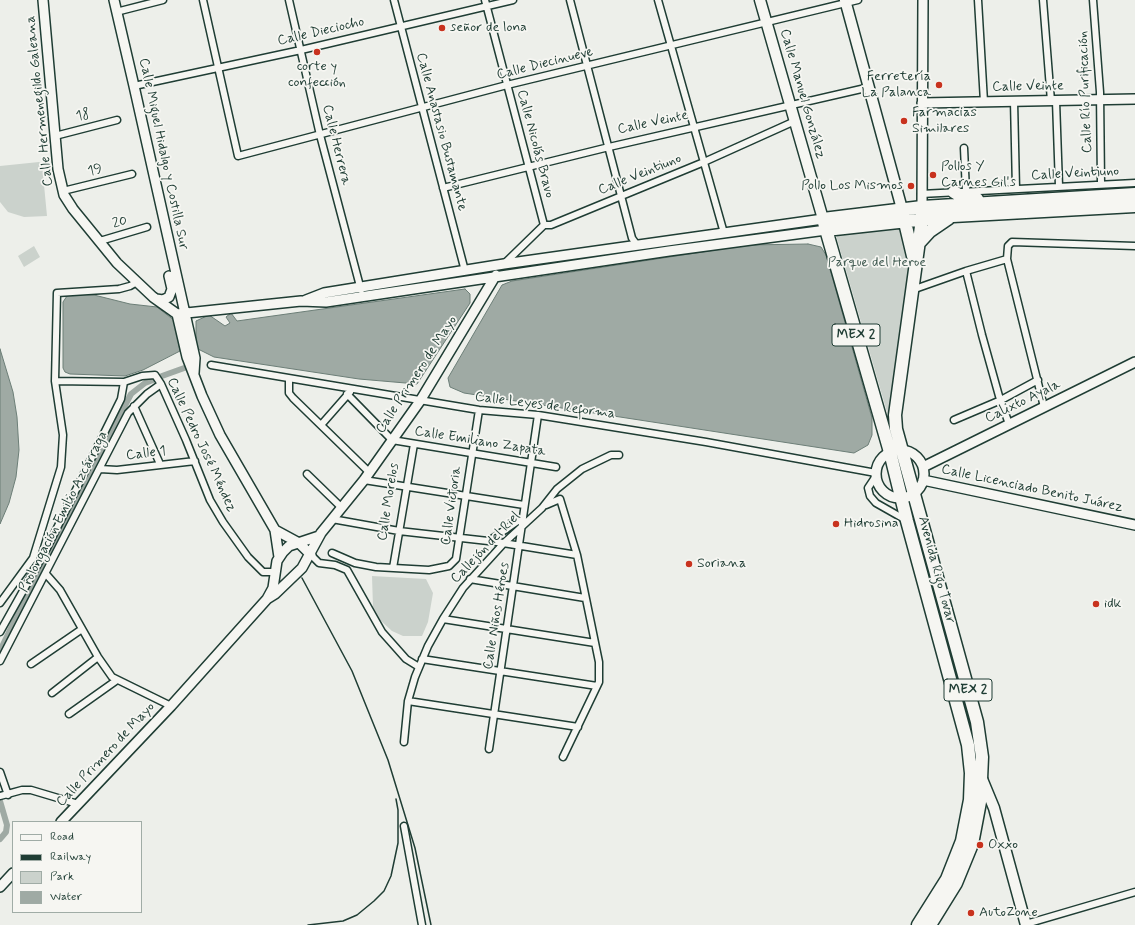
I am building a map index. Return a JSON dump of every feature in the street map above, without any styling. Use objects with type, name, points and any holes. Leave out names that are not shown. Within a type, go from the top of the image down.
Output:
[{"type":"highway","points":[[954,192],[964,198],[989,199],[999,203]]},
{"type":"highway","points":[[825,224],[999,203],[1135,194]]},
{"type":"highway","points":[[922,213],[953,216],[1135,206]]},
{"type":"highway","points":[[915,263],[922,213]]},
{"type":"highway","name":"MEX 2","points":[[903,214],[915,263],[911,290]]},
{"type":"highway","points":[[918,244],[930,231],[953,216]]},
{"type":"highway","name":"Avenida Rigo Tovar","points":[[825,224],[896,451],[913,494],[977,722],[982,757],[982,779],[978,816],[967,857],[949,896],[930,925]]},
{"type":"highway","name":"Avenida Rigo Tovar","points":[[911,290],[895,415],[900,498],[968,745],[971,773],[970,800],[958,854],[940,891],[918,925]]},
{"type":"highway","points":[[907,523],[915,528],[919,533],[930,578],[941,590]]},
{"type":"highway","points":[[941,646],[954,643]]},
{"type":"main road","name":"Calle Hermenegildo Galeana","points":[[43,0],[58,169],[63,191],[73,209],[136,282],[156,299],[181,314]]},
{"type":"main road","name":"Calle Miguel Hidalgo y Costilla Sur","points":[[114,0],[169,248],[187,357],[202,396],[220,435],[275,530]]},
{"type":"main road","name":"Calle Manuel González","points":[[760,0],[825,224]]},
{"type":"main road","points":[[922,213],[923,0]]},
{"type":"main road","name":"MEX 2","points":[[845,1],[870,87],[903,214]]},
{"type":"main road","name":"Calle Veinte","points":[[922,103],[1135,99]]},
{"type":"main road","points":[[181,314],[301,301],[326,302],[361,292],[504,264],[724,233],[825,224]]},
{"type":"main road","points":[[361,292],[475,281],[669,251],[825,224]]},
{"type":"main road","points":[[156,299],[166,299],[171,294],[169,248]]},
{"type":"main road","name":"Calle Primero de Mayo","points":[[267,599],[275,594],[302,568],[319,536],[366,476],[420,401],[493,278],[504,264]]},
{"type":"main road","points":[[475,281],[481,284],[485,292]]},
{"type":"main road","name":"Calixto Ayala","points":[[923,467],[1135,362]]},
{"type":"main road","points":[[896,451],[915,455],[923,467],[923,480],[919,488],[913,494],[900,498],[894,497],[883,491],[876,474],[878,463],[896,451]]},
{"type":"main road","name":"Calle Licenciado Benito Juárez","points":[[923,480],[1135,525]]},
{"type":"main road","points":[[275,530],[284,537],[299,543],[310,555]]},
{"type":"main road","name":"Calle Primero de Mayo","points":[[62,821],[171,706],[267,599],[273,588],[277,561],[279,557],[275,530]]},
{"type":"main road","points":[[279,557],[289,546],[319,536]]},
{"type":"main road","points":[[276,572],[291,578]]},
{"type":"main road","points":[[982,779],[994,808],[1026,925]]},
{"type":"main road","points":[[0,887],[12,874]]},
{"type":"street","points":[[116,12],[163,0]]},
{"type":"street","points":[[203,0],[219,68]]},
{"type":"street","name":"Calle Herrera","points":[[289,0],[320,135],[361,292]]},
{"type":"street","name":"Calle Anastasio Bustamante","points":[[394,0],[464,271]]},
{"type":"street","name":"Calle Dieciocho","points":[[134,86],[301,50],[401,26],[486,3],[513,0]]},
{"type":"street","points":[[570,0],[632,238],[637,245]]},
{"type":"street","points":[[658,0],[724,233]]},
{"type":"street","name":"Calle Diecinueve","points":[[219,68],[238,156],[507,85],[670,46],[845,1],[858,0]]},
{"type":"street","points":[[978,0],[984,102]]},
{"type":"street","points":[[1043,0],[1054,101],[1059,186]]},
{"type":"street","name":"Calle Río Purificación","points":[[1093,0],[1100,100],[1101,184]]},
{"type":"street","name":"Calle Nicolás Bravo","points":[[486,3],[544,225]]},
{"type":"street","name":"Calle Veinte","points":[[443,188],[529,168],[609,147],[694,129],[870,87]]},
{"type":"street","points":[[1014,101],[1016,189]]},
{"type":"street","name":"18","points":[[55,136],[116,120]]},
{"type":"street","name":"Calle Veintiuno","points":[[504,264],[544,225],[551,225],[704,162],[795,121]]},
{"type":"street","points":[[964,148],[966,192]]},
{"type":"street","name":"19","points":[[63,191],[132,174]]},
{"type":"street","name":"Calle Veintiuno","points":[[921,194],[1135,183]]},
{"type":"street","name":"20","points":[[100,241],[147,227]]},
{"type":"street","points":[[1044,407],[1007,259],[1010,244],[1012,242],[1062,242],[1135,246]]},
{"type":"street","points":[[911,290],[1007,259]]},
{"type":"street","points":[[966,271],[1001,400],[1009,424]]},
{"type":"street","points":[[0,604],[32,558],[61,467],[63,435],[55,381],[57,293],[119,289],[130,286],[136,282]]},
{"type":"street","name":"Calle Leyes de Reforma","points":[[211,365],[420,401],[479,410],[538,415],[706,442],[876,474]]},
{"type":"street","name":"Calle Pedro José Méndez","points":[[124,382],[142,376],[155,375],[161,384],[195,461],[210,500],[223,522],[248,557],[263,572],[276,572]]},
{"type":"street","points":[[289,379],[289,393],[321,425],[366,476],[406,486],[524,505]]},
{"type":"street","points":[[954,420],[1001,400],[1038,380]]},
{"type":"street","points":[[0,632],[47,548],[121,399],[124,382],[55,381]]},
{"type":"street","name":"Prolongación Emilio Azcárraga","points":[[0,661],[128,413],[134,406],[161,384]]},
{"type":"street","points":[[321,425],[353,389]]},
{"type":"street","name":"Calle Emiliano Zapata","points":[[347,394],[392,440],[556,467]]},
{"type":"street","points":[[134,406],[160,464]]},
{"type":"street","name":"Calle Victoria","points":[[393,566],[429,570],[449,566],[456,559],[479,410]]},
{"type":"street","name":"Calle Niños Héroes","points":[[489,749],[538,415]]},
{"type":"street","name":"Calle Morelos","points":[[393,566],[414,444]]},
{"type":"street","name":"Callejón del Riel","points":[[404,742],[408,701],[419,666],[443,619],[470,579],[504,543],[521,529],[544,506],[557,489],[582,469],[611,455],[619,455]]},
{"type":"street","name":"Calle 1","points":[[100,469],[118,470],[195,461]]},
{"type":"street","points":[[307,474],[342,508]]},
{"type":"street","points":[[876,474],[868,488],[870,496],[876,503],[907,523]]},
{"type":"street","points":[[544,506],[560,499],[576,554],[599,662],[597,686],[563,757]]},
{"type":"street","points":[[489,541],[522,518]]},
{"type":"street","points":[[332,519],[399,531],[520,545],[576,554]]},
{"type":"street","points":[[332,553],[355,563],[393,566]]},
{"type":"street","points":[[310,555],[319,562],[335,565],[347,570],[382,632],[406,659],[419,666]]},
{"type":"street","points":[[347,570],[355,563]]},
{"type":"street","name":"Calle Primero de Mayo","points":[[46,574],[60,590],[108,673],[117,680],[171,706]]},
{"type":"street","points":[[470,579],[585,598]]},
{"type":"street","points":[[443,619],[595,643]]},
{"type":"street","points":[[31,664],[82,629]]},
{"type":"street","points":[[52,693],[98,658]]},
{"type":"street","points":[[422,659],[597,686]]},
{"type":"street","points":[[69,714],[117,680]]},
{"type":"street","points":[[408,701],[578,727]]},
{"type":"street","points":[[0,772],[8,795]]},
{"type":"street","points":[[0,796],[22,790],[31,790],[78,804]]},
{"type":"street","points":[[404,826],[422,925]]},
{"type":"street","points":[[1026,925],[1135,892]]},
{"type":"green space","points":[[39,162],[42,164],[47,216],[24,217],[8,212],[0,202],[0,166]]},
{"type":"green space","name":"Parque del Heroe","points":[[899,227],[909,263],[889,419],[837,239],[837,234]]},
{"type":"green space","points":[[34,246],[40,257],[24,267],[18,256]]},
{"type":"green space","points":[[372,576],[426,579],[433,593],[428,622],[422,636],[403,636],[392,631],[380,620],[373,607]]},
{"type":"water","points":[[808,244],[821,247],[826,255],[872,418],[872,435],[868,445],[854,453],[464,393],[450,387],[448,378],[502,285],[512,281],[748,245]]},
{"type":"water","points":[[465,289],[470,294],[470,303],[417,384],[359,379],[214,357],[198,349],[196,345],[196,321],[209,315],[225,326],[230,323],[226,317],[231,313],[237,321]]},
{"type":"water","points":[[79,294],[94,295],[130,304],[157,307],[175,321],[180,351],[143,370],[125,376],[70,374],[65,372],[63,368],[63,302],[67,296]]},
{"type":"water","points":[[0,349],[13,392],[17,417],[19,450],[16,477],[9,503],[0,524]]},
{"type":"waterway","points":[[162,376],[187,367]]},
{"type":"waterway","points":[[0,651],[43,562],[131,394],[145,383],[153,380]]},
{"type":"waterway","points":[[0,801],[7,825],[6,832],[0,839]]},
{"type":"railway","points":[[302,578],[352,671],[388,760],[415,848],[431,925]]},
{"type":"railway","points":[[308,925],[343,921],[357,915],[384,891],[391,876],[398,843],[398,810],[396,799]]},
{"type":"place","name":"señor de lona","points":[[442,28]]},
{"type":"place","name":"corte y confección","points":[[317,52]]},
{"type":"place","name":"Ferretería La Palanca","points":[[939,85]]},
{"type":"place","name":"Farmacias Similares","points":[[904,121]]},
{"type":"place","name":"Pollos Y Carnes Gil's","points":[[933,175]]},
{"type":"place","name":"Pollo Los Mismos","points":[[911,186]]},
{"type":"place","name":"Hidrosina","points":[[836,524]]},
{"type":"place","name":"Soriana","points":[[689,564]]},
{"type":"place","name":"idk","points":[[1096,604]]},
{"type":"place","name":"Oxxo","points":[[980,845]]},
{"type":"place","name":"AutoZone","points":[[971,913]]}]
